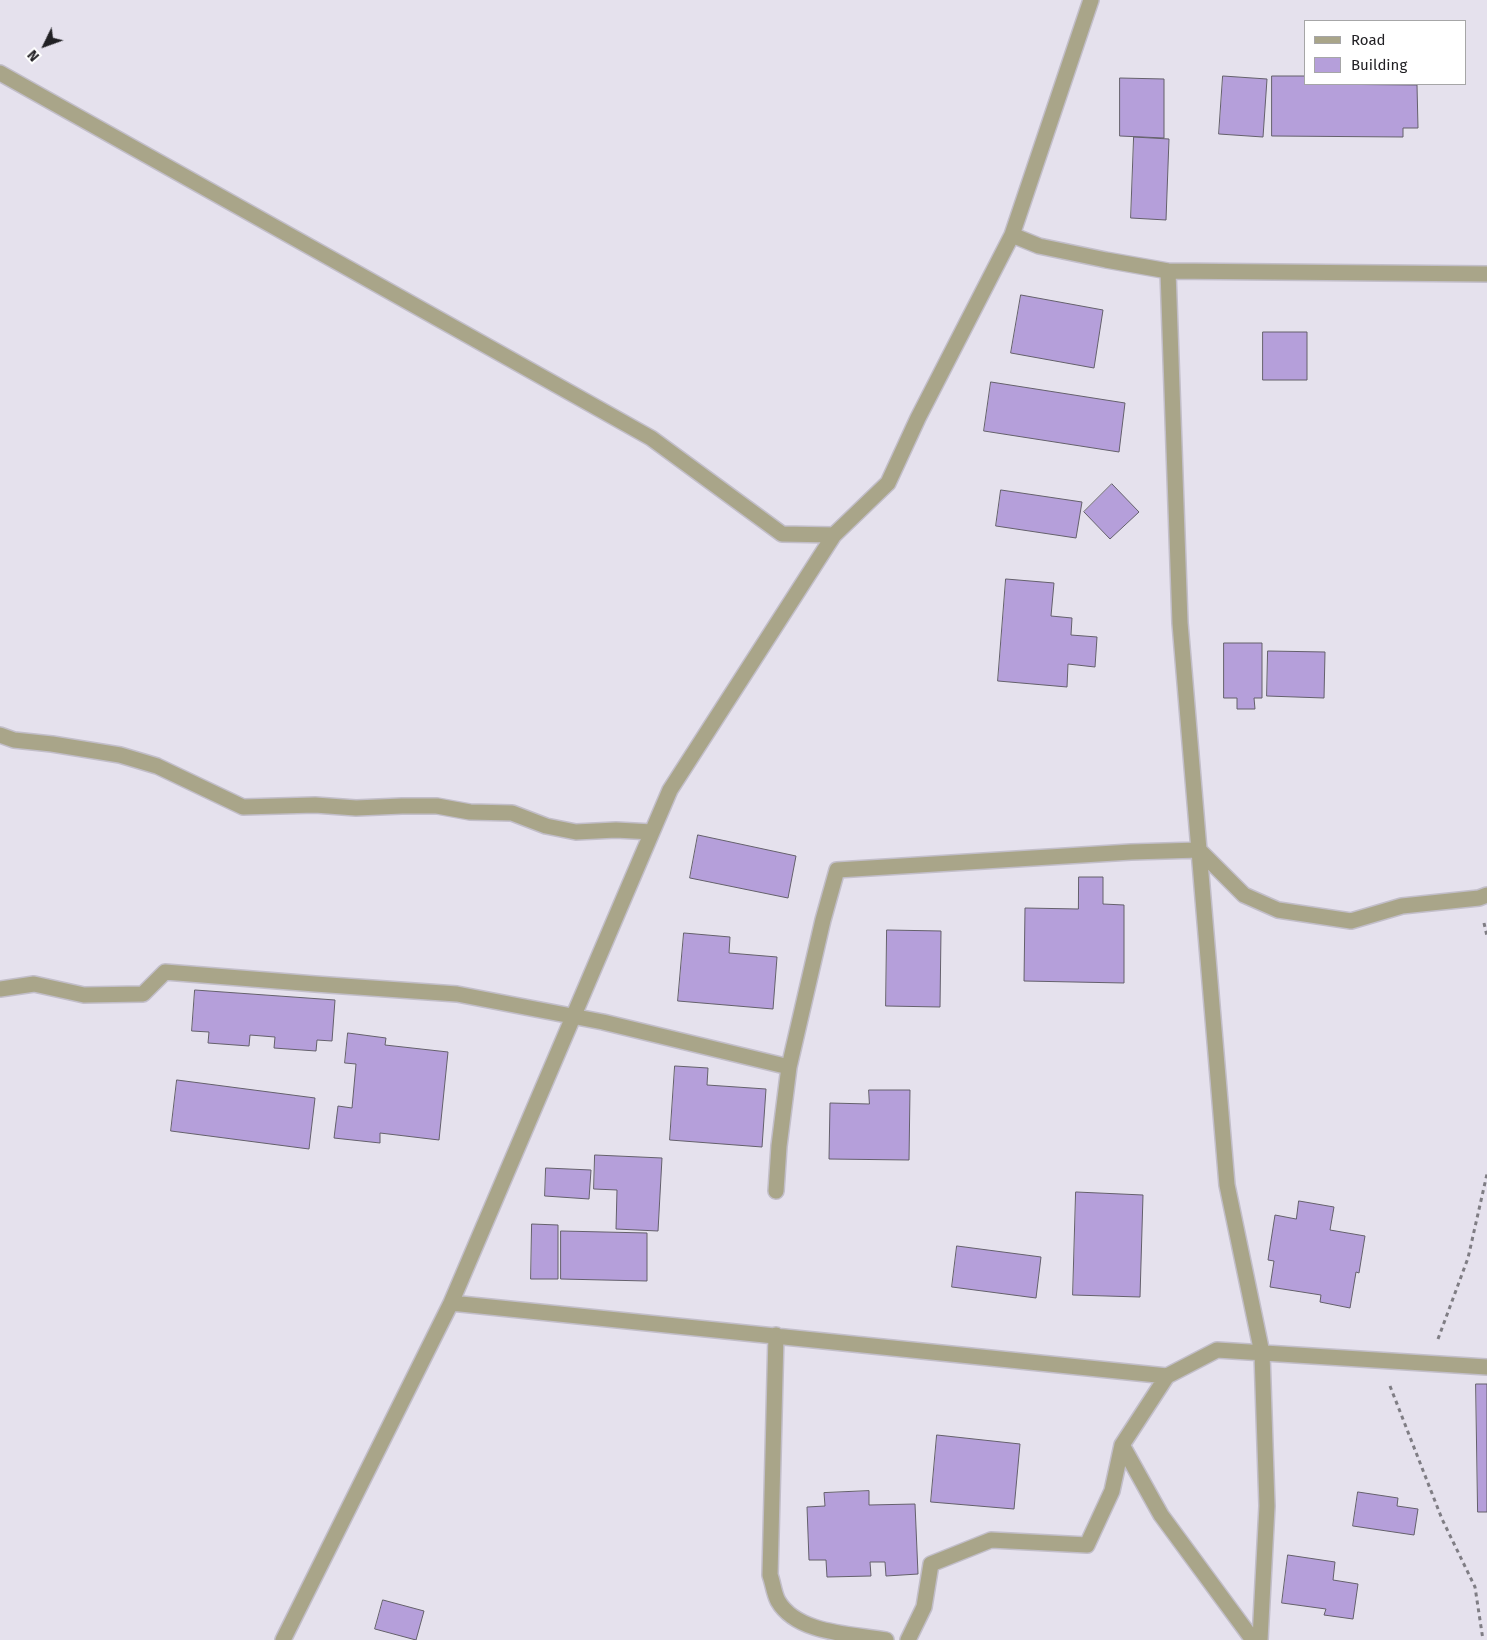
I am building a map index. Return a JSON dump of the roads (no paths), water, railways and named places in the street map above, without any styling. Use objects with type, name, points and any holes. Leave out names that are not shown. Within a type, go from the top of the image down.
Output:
[{"type":"street","points":[[284,1640],[451,1303],[670,790],[834,535],[888,483],[918,418],[1012,235],[1091,0]]},
{"type":"street","points":[[0,73],[651,438],[782,534],[834,535]]},
{"type":"street","points":[[1012,235],[1039,246],[1168,271],[1487,274]]},
{"type":"street","points":[[1168,271],[1180,623],[1227,1185],[1262,1353],[1266,1506],[1260,1640]]},
{"type":"street","points":[[0,735],[14,740],[120,755],[156,766],[243,807],[316,805],[356,808],[437,806],[470,812],[512,812],[546,826],[576,832],[616,830],[652,832]]},
{"type":"street","points":[[776,1191],[779,1146],[789,1067],[823,920],[837,870],[1131,852],[1199,850],[1244,895],[1278,910],[1342,920],[1351,921],[1402,906],[1479,898],[1487,895]]},
{"type":"street","points":[[0,988],[34,984],[84,995],[143,994],[165,972],[457,994],[572,1016],[789,1067]]},
{"type":"street","points":[[451,1303],[1167,1376]]},
{"type":"street","points":[[776,1335],[770,1575],[778,1601],[796,1620],[819,1629],[886,1640]]},
{"type":"street","points":[[908,1640],[924,1607],[931,1564],[991,1540],[1087,1544],[1112,1491],[1122,1445],[1167,1376],[1217,1350],[1487,1367]]},
{"type":"street","points":[[1122,1445],[1161,1515],[1253,1640]]}]
